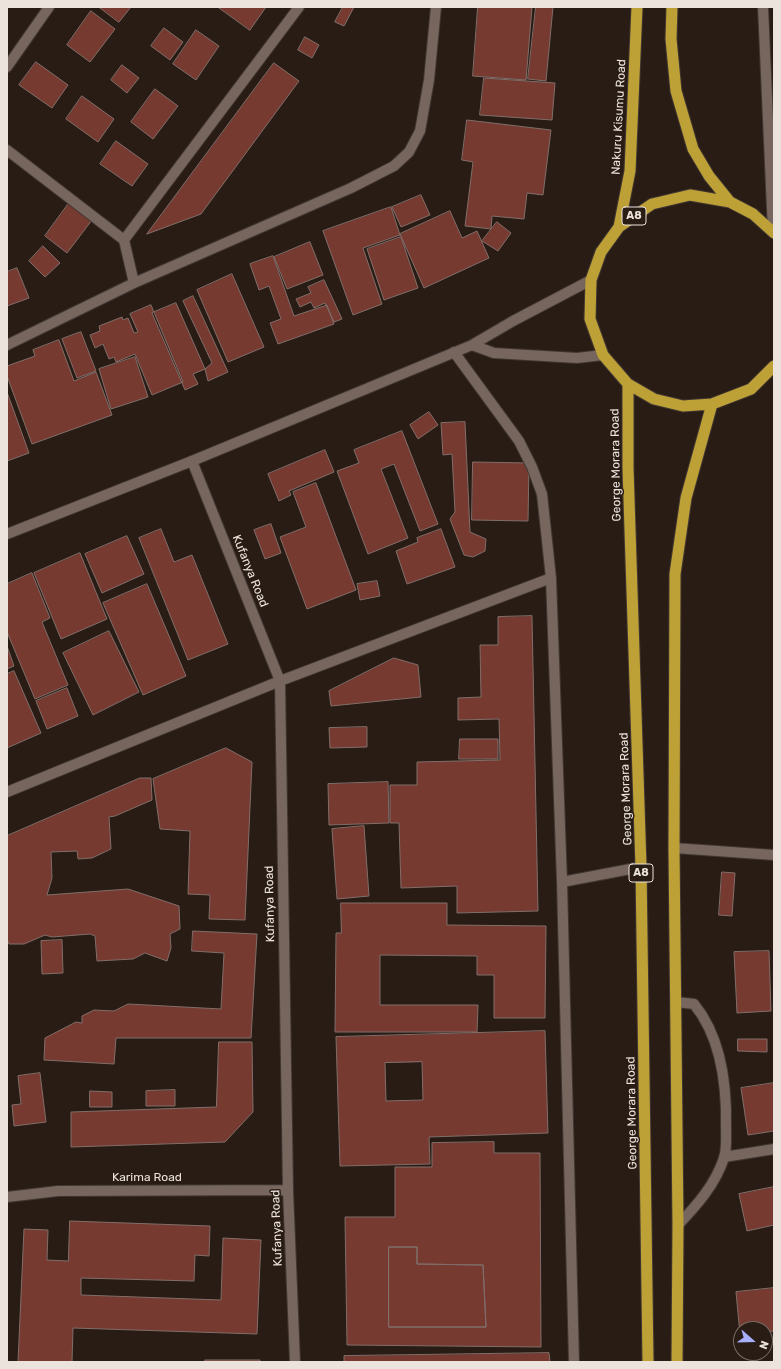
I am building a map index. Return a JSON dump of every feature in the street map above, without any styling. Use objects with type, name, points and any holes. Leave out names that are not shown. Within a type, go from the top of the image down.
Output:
[{"type":"highway","name":"Nakuru Kisumu Road","points":[[619,227],[630,171],[637,7]]},
{"type":"highway","name":"A8","points":[[672,7],[671,39],[676,91],[693,148],[709,176],[730,202]]},
{"type":"highway","name":"A8","points":[[773,233],[753,214],[730,202],[690,195],[652,204],[619,227],[601,252],[591,280],[590,319],[603,355],[628,384],[654,398],[683,406],[712,404],[751,389],[774,366]]},
{"type":"highway","name":"George Morara Road","points":[[628,384],[628,468],[641,867],[648,1362]]},
{"type":"highway","points":[[677,1362],[678,1225],[674,848],[675,574],[686,498],[712,404]]},
{"type":"street","points":[[7,67],[49,7]]},
{"type":"street","points":[[124,240],[299,7]]},
{"type":"street","points":[[7,345],[134,283],[351,188],[394,166],[409,152],[420,131],[430,80],[436,7]]},
{"type":"street","points":[[763,7],[773,233]]},
{"type":"street","points":[[7,150],[124,240],[134,283]]},
{"type":"street","points":[[7,534],[192,461],[472,345],[513,321],[591,280]]},
{"type":"street","points":[[472,345],[494,353],[577,358],[603,355]]},
{"type":"street","points":[[454,352],[519,441],[532,466],[542,494],[551,578],[562,882],[574,1362]]},
{"type":"street","name":"Kufanya Road","points":[[192,461],[280,681],[288,1190],[295,1362]]},
{"type":"street","points":[[7,792],[280,681],[551,578]]},
{"type":"street","points":[[674,848],[774,855]]},
{"type":"street","points":[[562,882],[641,867]]},
{"type":"street","points":[[676,1002],[694,1004],[704,1016],[715,1041],[727,1101],[724,1157],[715,1179],[702,1199],[678,1225]]},
{"type":"street","points":[[724,1157],[774,1149]]},
{"type":"street","name":"Karima Road","points":[[7,1197],[58,1191],[288,1190]]},
{"type":"building","points":[[99,7],[131,7],[119,22]]},
{"type":"building","points":[[218,7],[266,7],[250,30]]},
{"type":"building","points":[[343,7],[354,7],[344,26],[335,22]]},
{"type":"building","points":[[478,7],[532,7],[526,80],[473,76]]},
{"type":"building","points":[[536,7],[553,7],[546,81],[528,79]]},
{"type":"building","points":[[91,11],[115,29],[90,62],[67,45]]},
{"type":"building","points":[[164,28],[183,42],[170,60],[151,46]]},
{"type":"building","points":[[196,30],[219,46],[196,80],[173,64]]},
{"type":"building","points":[[305,37],[319,45],[312,58],[298,50]]},
{"type":"building","points":[[36,62],[68,85],[52,108],[19,85]]},
{"type":"building","points":[[274,63],[299,81],[201,214],[147,234]]},
{"type":"building","points":[[122,65],[139,78],[127,93],[111,80]]},
{"type":"building","points":[[484,78],[555,83],[552,120],[480,115]]},
{"type":"building","points":[[155,89],[178,106],[153,139],[131,122]]},
{"type":"building","points":[[82,96],[114,119],[98,142],[66,119]]},
{"type":"building","points":[[467,120],[551,130],[543,195],[527,193],[524,219],[492,216],[491,229],[465,226],[473,162],[462,160]]},
{"type":"building","points":[[116,141],[148,164],[132,186],[100,164]]},
{"type":"building","points":[[421,195],[430,215],[401,227],[392,207]]},
{"type":"building","points":[[69,203],[92,220],[67,253],[45,236]]},
{"type":"building","points":[[391,207],[400,235],[363,248],[382,304],[353,315],[323,231]]},
{"type":"building","points":[[450,211],[462,238],[477,231],[489,258],[424,288],[400,234]]},
{"type":"building","points":[[497,222],[511,233],[498,251],[482,241]]},
{"type":"building","points":[[401,237],[418,288],[384,300],[367,249]]},
{"type":"building","points":[[310,242],[323,275],[287,289],[274,257]]},
{"type":"building","points":[[43,246],[60,263],[45,277],[29,261]]},
{"type":"building","points":[[273,256],[294,316],[327,305],[334,324],[278,344],[270,323],[281,319],[269,286],[259,290],[250,264]]},
{"type":"building","points":[[17,268],[29,298],[7,306],[7,272]]},
{"type":"building","points":[[232,274],[264,347],[228,362],[197,290]]},
{"type":"building","points":[[324,280],[342,319],[334,322],[325,303],[314,308],[311,302],[300,307],[296,299],[311,293],[308,287]]},
{"type":"building","points":[[193,296],[228,372],[208,381],[205,369],[212,363],[183,301]]},
{"type":"building","points":[[176,303],[205,369],[193,374],[198,384],[185,390],[152,313]]},
{"type":"building","points":[[151,305],[183,382],[152,395],[135,354],[116,362],[114,357],[109,359],[103,344],[95,348],[90,335],[100,331],[99,326],[122,317],[123,320],[128,318],[134,333],[138,332],[130,314]]},
{"type":"building","points":[[81,332],[96,371],[77,378],[62,339]]},
{"type":"building","points":[[59,340],[74,381],[96,372],[112,415],[32,444],[7,376],[7,366],[35,356],[33,350]]},
{"type":"building","points":[[135,357],[148,397],[111,409],[99,369]]},
{"type":"building","points":[[7,392],[29,453],[7,461]]},
{"type":"building","points":[[429,412],[438,425],[418,439],[410,425]]},
{"type":"building","points":[[465,422],[470,532],[486,539],[485,551],[473,557],[464,555],[450,519],[455,512],[452,454],[443,455],[441,423]]},
{"type":"building","points":[[402,431],[438,524],[420,531],[394,464],[381,469],[408,538],[368,554],[337,471],[359,463],[354,450]]},
{"type":"building","points":[[325,450],[334,472],[289,491],[291,495],[279,501],[268,474]]},
{"type":"building","points":[[473,462],[529,463],[528,521],[472,520]]},
{"type":"building","points":[[316,483],[356,590],[307,609],[280,537],[306,527],[293,492]]},
{"type":"building","points":[[271,524],[281,553],[265,559],[254,530]]},
{"type":"building","points":[[161,529],[174,562],[192,555],[228,644],[188,660],[139,538]]},
{"type":"building","points":[[441,529],[455,567],[407,584],[396,551],[418,542],[417,538]]},
{"type":"building","points":[[127,536],[144,574],[102,593],[85,554]]},
{"type":"building","points":[[80,553],[107,619],[61,639],[34,573]]},
{"type":"building","points":[[32,573],[50,618],[42,622],[68,685],[35,699],[7,632],[7,584]]},
{"type":"building","points":[[377,581],[380,596],[360,600],[357,584]]},
{"type":"building","points":[[147,584],[186,676],[143,695],[103,603]]},
{"type":"building","points":[[532,616],[538,911],[457,913],[457,886],[401,888],[399,823],[390,823],[390,785],[417,785],[417,762],[500,760],[499,719],[458,720],[458,698],[481,697],[480,645],[498,645],[498,617]]},
{"type":"building","points":[[109,631],[139,692],[93,715],[63,653]]},
{"type":"building","points":[[7,646],[14,666],[7,669]]},
{"type":"building","points":[[394,658],[418,665],[421,697],[331,706],[329,691]]},
{"type":"building","points":[[14,671],[41,733],[7,748],[7,674]]},
{"type":"building","points":[[67,688],[78,716],[47,729],[36,701]]},
{"type":"building","points":[[367,727],[367,747],[330,748],[329,728]]},
{"type":"building","points":[[460,739],[498,739],[498,759],[459,759]]},
{"type":"building","points":[[226,748],[252,762],[245,920],[209,919],[210,895],[188,894],[190,831],[160,829],[153,779]]},
{"type":"building","points":[[140,778],[151,778],[152,800],[115,816],[109,817],[111,849],[92,858],[78,859],[77,851],[51,852],[52,878],[47,895],[128,889],[179,906],[180,929],[170,934],[171,948],[167,961],[145,953],[133,959],[97,961],[95,936],[90,934],[52,937],[45,935],[24,944],[9,944],[7,939],[7,836]]},
{"type":"building","points":[[388,782],[389,823],[329,825],[328,784]]},
{"type":"building","points":[[364,826],[369,896],[337,899],[332,829]]},
{"type":"building","points":[[722,872],[735,873],[732,916],[719,915]]},
{"type":"building","points":[[341,903],[447,903],[447,925],[546,926],[545,1018],[494,1018],[494,975],[477,975],[477,956],[380,955],[380,1005],[478,1005],[477,1032],[335,1032],[336,933],[341,933]]},
{"type":"building","points":[[193,931],[257,934],[251,1038],[116,1038],[114,1064],[44,1060],[45,1038],[76,1022],[82,1023],[82,1016],[94,1010],[114,1011],[128,1004],[221,1009],[224,953],[192,951]]},
{"type":"building","points":[[62,940],[63,973],[42,974],[41,941]]},
{"type":"building","points":[[769,951],[771,1011],[737,1013],[734,952]]},
{"type":"building","points":[[545,1031],[548,1133],[429,1137],[430,1164],[340,1166],[336,1037]],"holes":[[[422,1062],[423,1100],[386,1101],[385,1063]]]},
{"type":"building","points":[[738,1039],[767,1039],[767,1052],[738,1051]]},
{"type":"building","points":[[219,1042],[252,1042],[253,1112],[225,1142],[71,1147],[71,1112],[216,1107]]},
{"type":"building","points":[[40,1073],[46,1122],[14,1126],[12,1105],[21,1104],[18,1076]]},
{"type":"building","points":[[774,1083],[774,1131],[748,1135],[741,1088]]},
{"type":"building","points":[[175,1090],[175,1106],[146,1106],[146,1091]]},
{"type":"building","points":[[90,1091],[112,1092],[112,1107],[90,1107]]},
{"type":"building","points":[[494,1142],[494,1153],[540,1153],[541,1347],[347,1345],[345,1217],[395,1217],[395,1167],[432,1167],[432,1143]],"holes":[[[389,1247],[417,1247],[417,1264],[483,1265],[486,1327],[389,1327]]]},
{"type":"building","points":[[774,1187],[774,1225],[747,1231],[739,1194]]},
{"type":"building","points":[[70,1221],[210,1226],[209,1256],[195,1255],[194,1281],[81,1278],[81,1295],[221,1300],[223,1238],[261,1240],[257,1334],[73,1328],[72,1362],[18,1362],[24,1229],[48,1230],[47,1260],[68,1261]]},
{"type":"building","points":[[389,1247],[417,1247],[417,1264],[483,1265],[486,1327],[389,1327]]},
{"type":"building","points":[[774,1288],[774,1331],[773,1321],[739,1321],[736,1292]]},
{"type":"building","points":[[549,1353],[550,1362],[344,1362],[344,1356]]},
{"type":"building","points":[[205,1360],[260,1360],[260,1362],[205,1362]]}]
